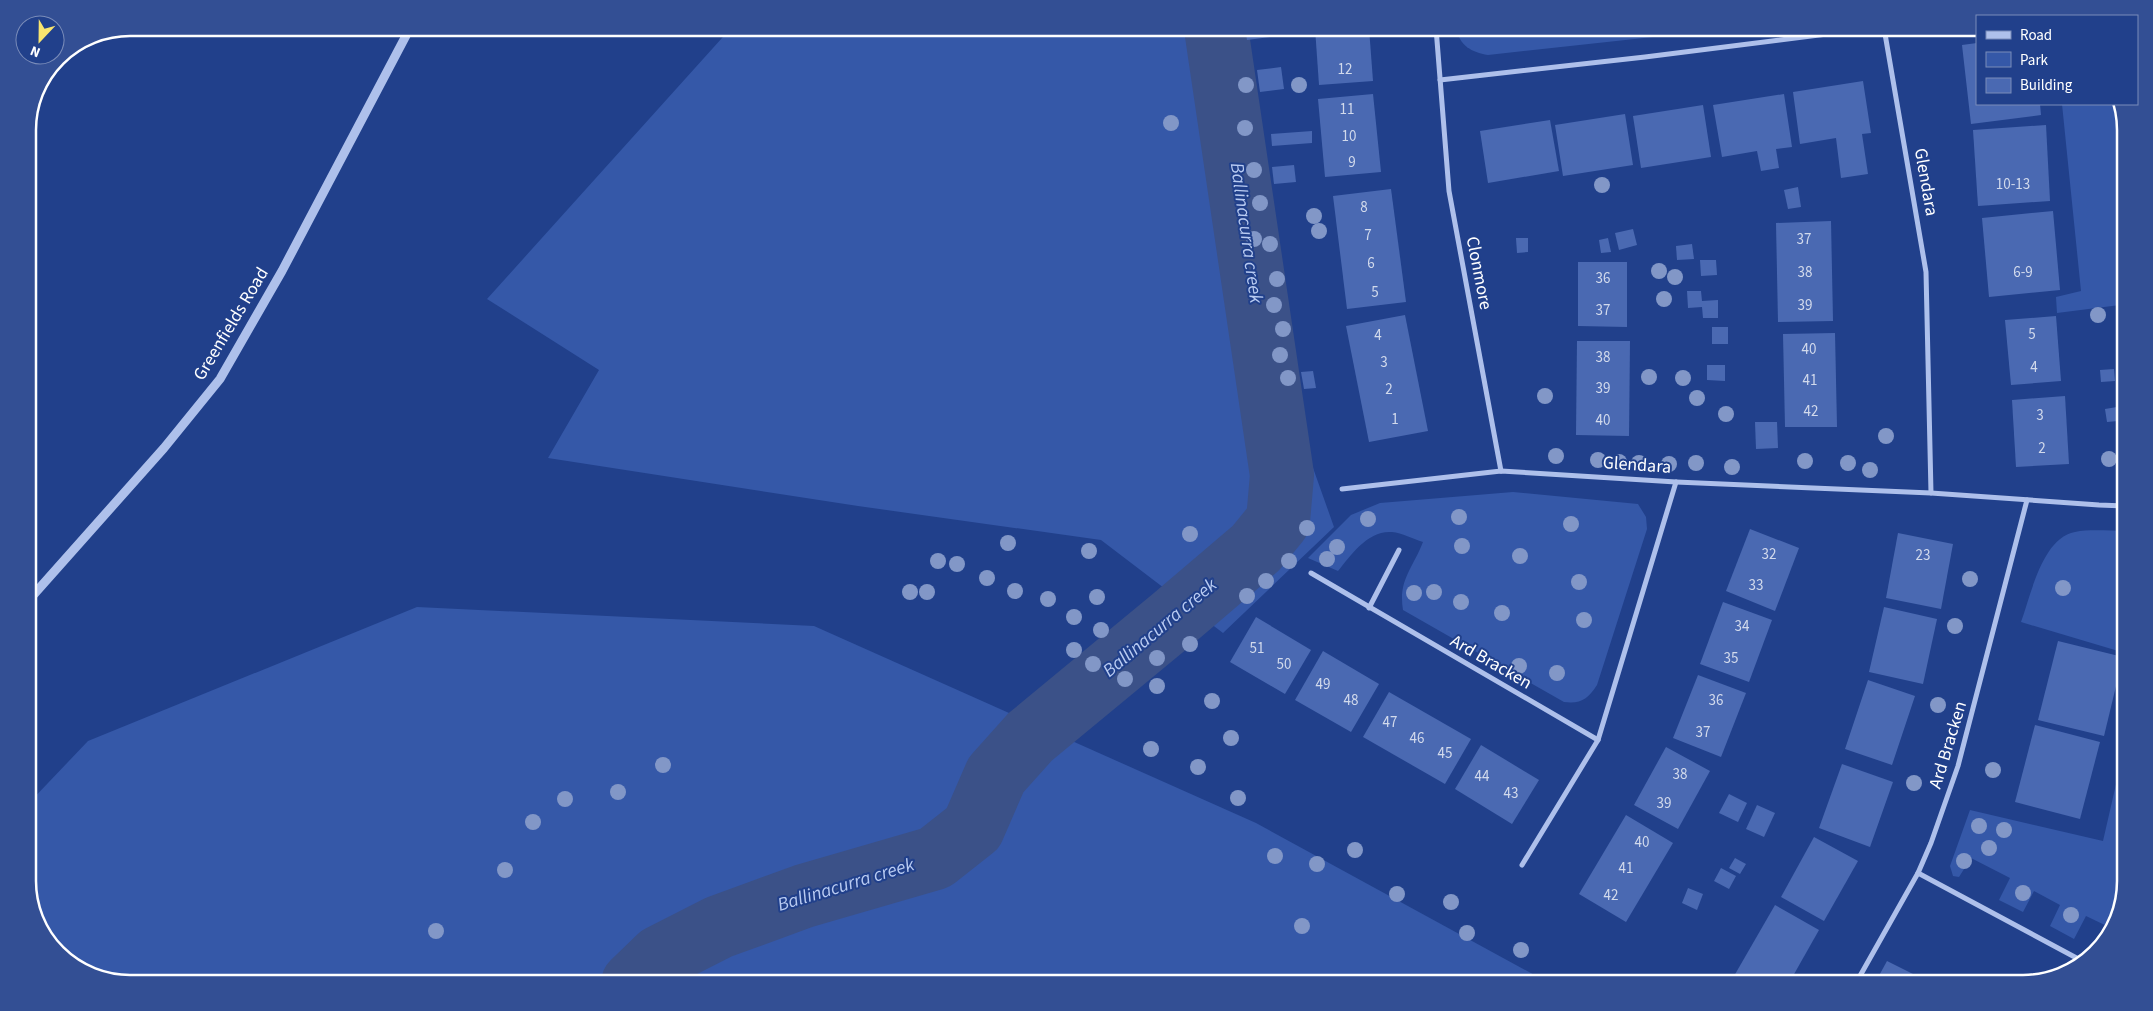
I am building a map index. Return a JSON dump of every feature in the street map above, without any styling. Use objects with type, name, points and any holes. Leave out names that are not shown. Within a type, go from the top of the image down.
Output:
[{"type":"street","name":"Greenfields Road","points":[[36,592],[164,448],[220,379],[282,271],[406,36]]},
{"type":"street","name":"Clonmore","points":[[1437,36],[1449,192],[1502,470]]},
{"type":"street","points":[[1440,80],[1624,60],[1812,36]]},
{"type":"street","name":"Glendara","points":[[1885,36],[1926,264],[1931,493]]},
{"type":"street","name":"Glendara","points":[[1342,489],[1502,470],[1676,482],[1931,493],[2117,506]]},
{"type":"street","points":[[1522,865],[1598,740],[1676,482]]},
{"type":"street","name":"Ard Bracken","points":[[1861,975],[1918,873],[1931,843],[1957,770],[2027,500]]},
{"type":"street","points":[[1369,608],[1399,550]]},
{"type":"street","name":"Ard Bracken","points":[[1311,573],[1598,740]]},
{"type":"street","points":[[1918,873],[2076,958]]},
{"type":"green space","points":[[724,36],[1247,36],[1307,451],[1334,527],[1223,633],[1101,540],[858,506],[548,458],[599,370],[487,299]]},
{"type":"green space","points":[[1459,36],[1663,36],[1488,55],[1471,50]]},
{"type":"green space","points":[[2062,105],[2114,105],[2117,124],[2117,305],[2057,313],[2056,297],[2081,291]]},
{"type":"green space","points":[[1513,492],[1638,504],[1646,517],[1647,529],[1597,685],[1584,700],[1564,702],[1403,610],[1404,582],[1423,542],[1392,532],[1383,532],[1368,539],[1361,545],[1338,571],[1308,558],[1351,515],[1380,503]]},
{"type":"green space","points":[[2117,531],[2117,651],[2021,622],[2039,569],[2054,545],[2064,536],[2075,532]]},
{"type":"green space","points":[[417,607],[814,626],[1256,823],[1534,975],[124,975],[94,968],[64,947],[46,922],[41,911],[36,887],[36,796],[88,741]]},
{"type":"green space","points":[[2117,780],[2117,887],[2114,905],[2105,925],[2086,916],[2074,939],[2050,926],[2060,905],[2034,891],[2023,912],[1999,900],[2010,878],[1971,858],[1959,877],[1953,876],[1950,866],[1970,810],[2103,841]]},
{"type":"building","points":[[1246,36],[1270,37],[1247,40]]},
{"type":"building","points":[[1316,36],[1370,36],[1373,81],[1319,85]]},
{"type":"building","points":[[1976,43],[1976,105],[2040,105],[2041,115],[1971,124],[1962,45]]},
{"type":"building","points":[[1281,67],[1284,89],[1260,92],[1257,70]]},
{"type":"building","points":[[1863,81],[1871,133],[1862,134],[1868,174],[1841,178],[1836,138],[1800,144],[1793,92]]},
{"type":"building","points":[[1373,94],[1381,172],[1325,177],[1318,99]]},
{"type":"building","points":[[1784,94],[1792,147],[1776,149],[1779,168],[1761,171],[1757,151],[1722,157],[1713,105]]},
{"type":"building","points":[[1703,105],[1711,157],[1641,168],[1633,116]]},
{"type":"building","points":[[1625,114],[1633,165],[1563,176],[1555,125]]},
{"type":"building","points":[[1550,120],[1559,171],[1488,183],[1480,131]]},
{"type":"building","points":[[2046,125],[2050,201],[1978,206],[1973,130]]},
{"type":"building","points":[[1312,131],[1312,143],[1272,146],[1271,134]]},
{"type":"building","points":[[1294,165],[1296,182],[1274,184],[1272,167]]},
{"type":"building","points":[[1798,187],[1801,207],[1788,209],[1784,190]]},
{"type":"building","points":[[1391,189],[1406,302],[1347,309],[1333,196]]},
{"type":"building","points":[[2053,211],[2060,290],[1989,297],[1982,218]]},
{"type":"building","points":[[1831,221],[1833,321],[1778,322],[1776,223]]},
{"type":"building","points":[[1633,229],[1637,245],[1619,250],[1615,233]]},
{"type":"building","points":[[1516,238],[1528,238],[1528,252],[1517,253]]},
{"type":"building","points":[[1608,238],[1611,252],[1601,253],[1599,240]]},
{"type":"building","points":[[1692,244],[1694,259],[1677,260],[1676,246]]},
{"type":"building","points":[[1700,260],[1716,260],[1717,275],[1701,276]]},
{"type":"building","points":[[1578,262],[1627,262],[1627,327],[1578,326]]},
{"type":"building","points":[[1687,291],[1701,291],[1702,301],[1718,300],[1718,318],[1703,318],[1702,307],[1688,308]]},
{"type":"building","points":[[1405,315],[1428,431],[1369,442],[1346,326]]},
{"type":"building","points":[[2056,316],[2061,381],[2011,385],[2005,320]]},
{"type":"building","points":[[1712,327],[1728,327],[1728,344],[1712,344]]},
{"type":"building","points":[[1835,333],[1837,427],[1785,427],[1783,334]]},
{"type":"building","points":[[1577,341],[1630,341],[1629,436],[1576,435]]},
{"type":"building","points":[[1707,365],[1725,365],[1725,381],[1707,380]]},
{"type":"building","points":[[2114,369],[2115,381],[2101,382],[2100,370]]},
{"type":"building","points":[[1313,371],[1316,388],[1304,389],[1301,372]]},
{"type":"building","points":[[2065,396],[2069,464],[2016,467],[2012,400]]},
{"type":"building","points":[[2117,407],[2117,421],[2107,422],[2105,409]]},
{"type":"building","points":[[1755,422],[1777,422],[1778,448],[1756,449]]},
{"type":"building","points":[[1750,529],[1799,548],[1775,611],[1726,591]]},
{"type":"building","points":[[1898,533],[1953,544],[1941,609],[1886,598]]},
{"type":"building","points":[[1723,602],[1772,620],[1749,682],[1700,664]]},
{"type":"building","points":[[1884,607],[1937,619],[1923,684],[1869,672]]},
{"type":"building","points":[[1256,617],[1311,650],[1285,694],[1230,662]]},
{"type":"building","points":[[2058,641],[2117,656],[2117,682],[2104,736],[2038,720]]},
{"type":"building","points":[[1323,651],[1379,684],[1351,732],[1295,700]]},
{"type":"building","points":[[1698,675],[1746,693],[1721,757],[1673,738]]},
{"type":"building","points":[[1868,680],[1915,696],[1892,765],[1845,749]]},
{"type":"building","points":[[1389,692],[1471,739],[1445,784],[1363,737]]},
{"type":"building","points":[[2035,725],[2100,742],[2080,819],[2015,802]]},
{"type":"building","points":[[1481,745],[1539,780],[1512,824],[1455,789]]},
{"type":"building","points":[[1666,747],[1710,771],[1678,829],[1634,805]]},
{"type":"building","points":[[1842,764],[1893,782],[1870,847],[1819,828]]},
{"type":"building","points":[[1729,794],[1747,803],[1738,822],[1719,813]]},
{"type":"building","points":[[1757,805],[1775,813],[1764,837],[1746,829]]},
{"type":"building","points":[[1626,815],[1673,843],[1626,922],[1579,894]]},
{"type":"building","points":[[1814,837],[1858,861],[1824,921],[1781,897]]},
{"type":"building","points":[[1735,858],[1746,864],[1740,874],[1729,868]]},
{"type":"building","points":[[1721,868],[1736,876],[1729,889],[1714,881]]},
{"type":"building","points":[[1688,888],[1703,894],[1697,910],[1682,903]]},
{"type":"building","points":[[1775,905],[1819,930],[1794,975],[1735,975]]},
{"type":"building","points":[[1887,961],[1915,975],[1879,975]]},
{"type":"waterway","name":"Ballinacurra creek","points":[[641,975],[660,957],[719,927],[804,896],[935,858],[973,828],[996,775],[1030,737],[1256,548],[1278,521],[1282,475],[1217,36]]}]
